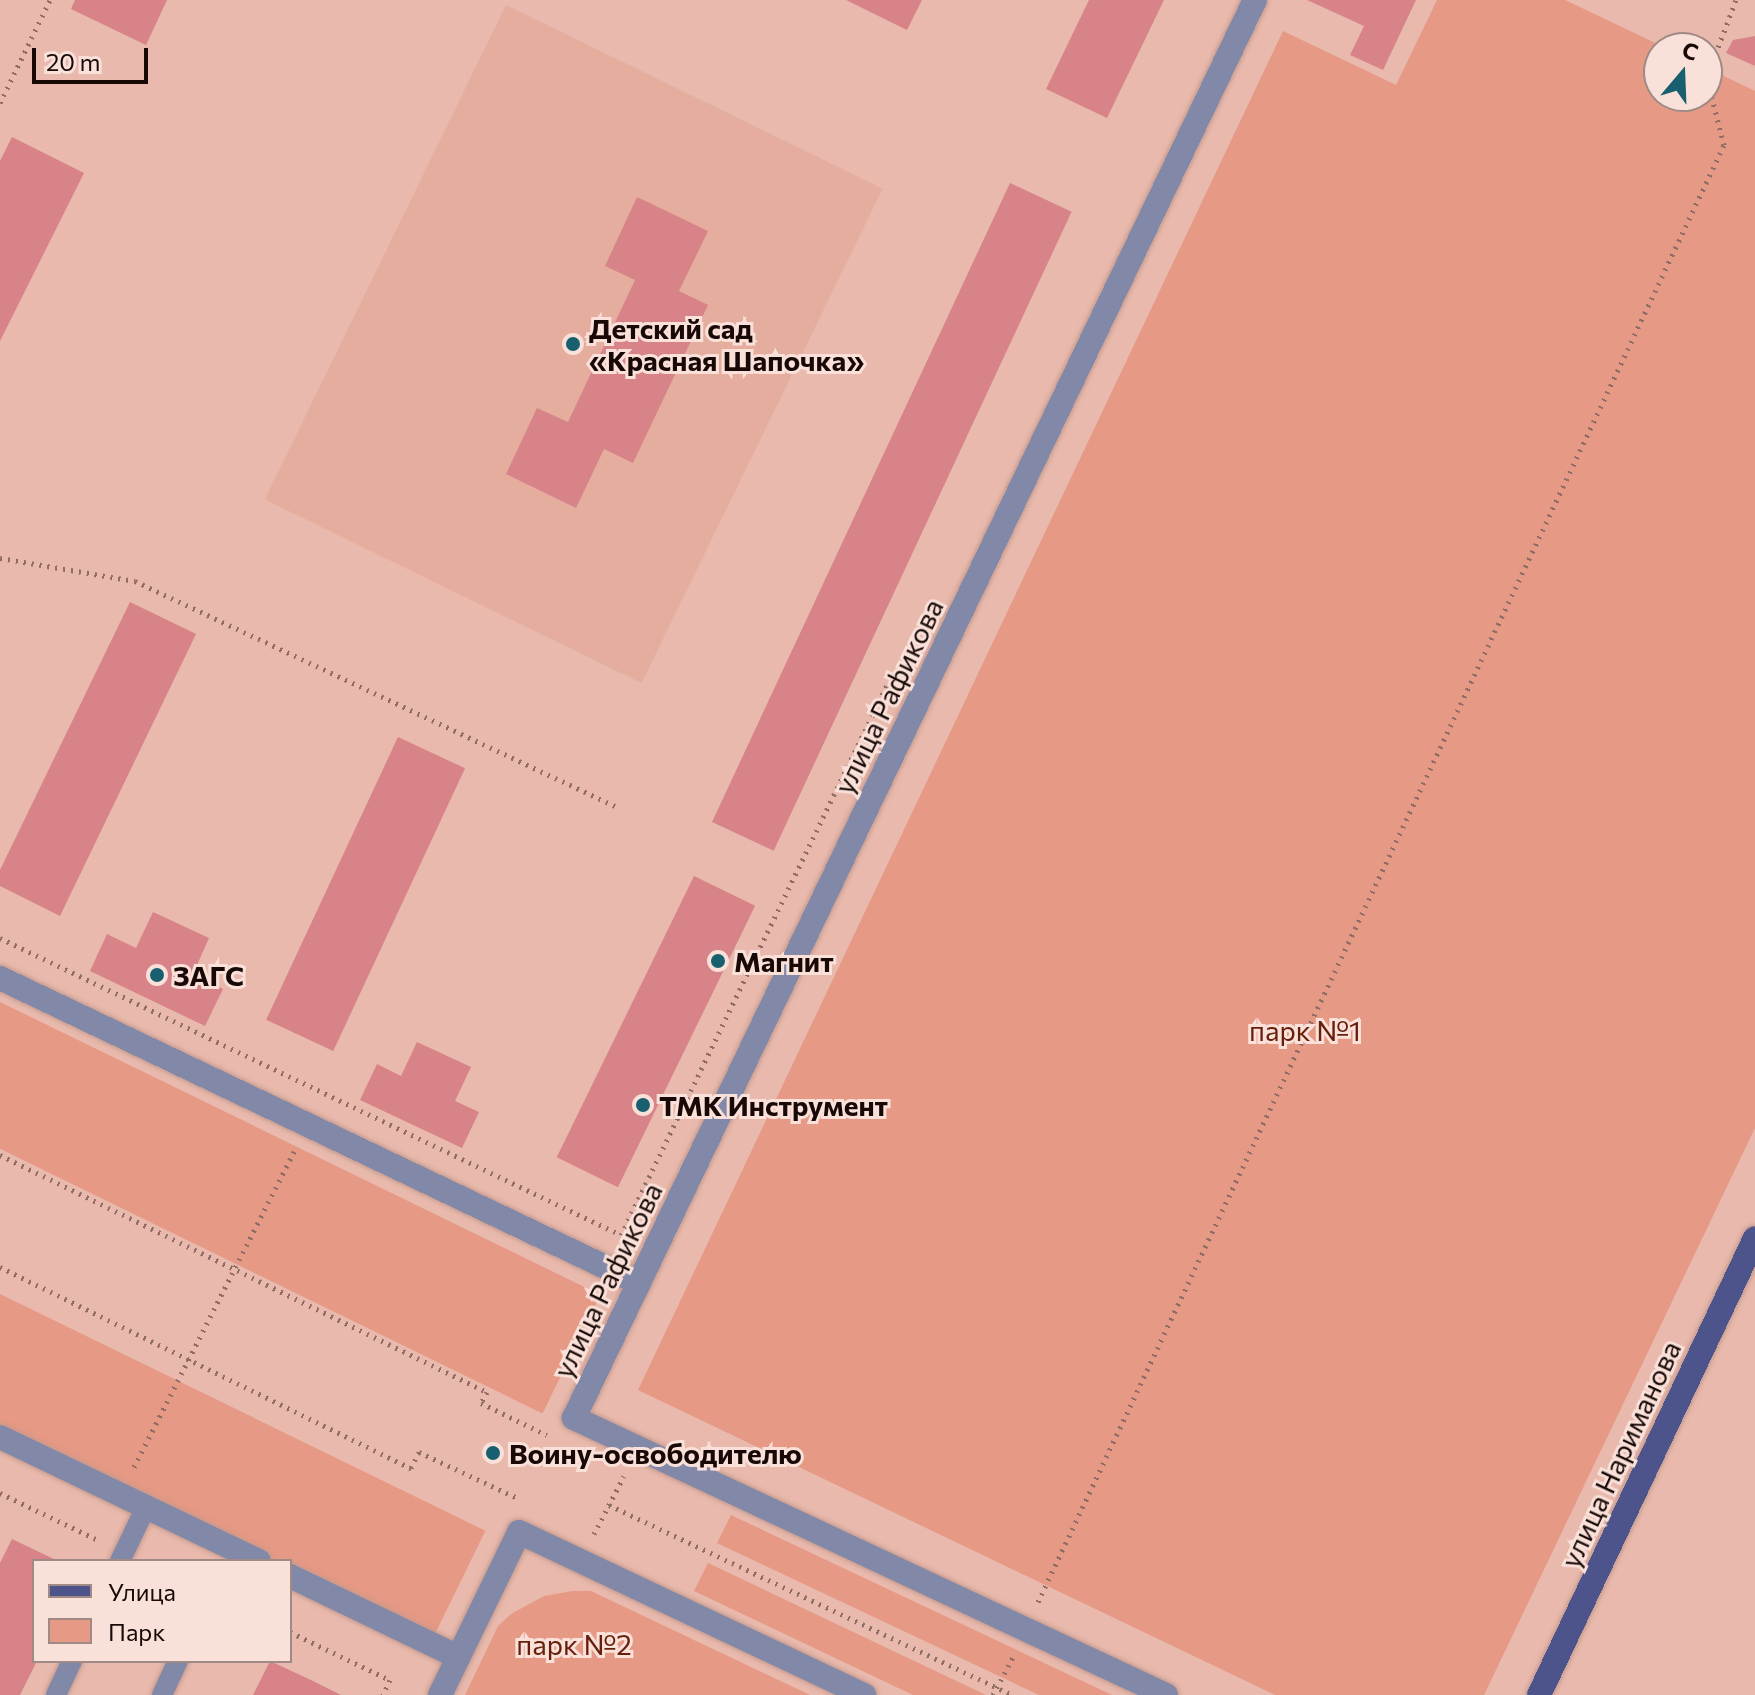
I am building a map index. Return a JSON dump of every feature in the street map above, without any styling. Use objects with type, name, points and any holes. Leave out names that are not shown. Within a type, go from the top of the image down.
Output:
[{"type":"main road","name":"улица Нариманова","points":[[1539,1695],[1755,1238]]},
{"type":"street","name":"улица Рафикова","points":[[1026,1629],[574,1418],[1255,0]]},
{"type":"street","points":[[0,978],[639,1283]]},
{"type":"street","points":[[0,1437],[146,1507],[229,1554],[250,1559]]},
{"type":"street","points":[[440,1695],[519,1532],[864,1695]]},
{"type":"street","points":[[292,1577],[458,1657]]},
{"type":"street","points":[[1026,1629],[1166,1695]]},
{"type":"lane","points":[[122,1557],[146,1507]]},
{"type":"lane","points":[[56,1695],[71,1663]]},
{"type":"lane","points":[[162,1695],[177,1663]]},
{"type":"path","points":[[0,103],[50,0]]},
{"type":"path","points":[[1723,35],[1736,0]]},
{"type":"path","points":[[993,1695],[1724,145],[1716,112]]},
{"type":"path","points":[[0,558],[135,581],[617,807]]},
{"type":"path","points":[[0,938],[621,1235]]},
{"type":"path","points":[[97,1539],[323,1093]]},
{"type":"path","points":[[0,1155],[487,1392],[481,1403],[560,1441]]},
{"type":"path","points":[[0,1267],[411,1468],[419,1452],[527,1503]]},
{"type":"path","points":[[581,1528],[595,1535],[625,1473],[612,1467]]},
{"type":"path","points":[[0,1493],[97,1539],[122,1557]]},
{"type":"path","points":[[609,1505],[1013,1695]]},
{"type":"path","points":[[292,1633],[390,1680],[383,1695]]},
{"type":"shaded area","name":"Детский сад «Красная Шапочка»","points":[[506,5],[883,189],[641,683],[265,499]]},
{"type":"green space","name":"парк №1","points":[[1437,0],[1565,0],[1643,37],[1643,112],[1723,112],[1723,76],[1755,91],[1755,1128],[1484,1695],[1275,1695],[638,1390],[1283,31],[1396,85]]},
{"type":"green space","points":[[0,1002],[600,1295],[543,1413],[0,1149]]},
{"type":"green space","points":[[0,1294],[485,1531],[433,1638],[292,1569],[292,1559],[272,1559],[0,1426]]},
{"type":"green space","points":[[731,1515],[1112,1695],[1039,1695],[717,1543]]},
{"type":"green space","points":[[708,1563],[986,1695],[913,1695],[694,1591]]},
{"type":"green space","name":"парк №2","points":[[591,1591],[810,1695],[465,1695],[498,1626],[511,1614],[544,1596]]},
{"type":"building","points":[[75,0],[167,0],[146,45],[71,9]]},
{"type":"building","points":[[846,0],[922,0],[907,30]]},
{"type":"building","points":[[1089,0],[1164,0],[1107,118],[1046,89]]},
{"type":"building","points":[[1307,0],[1416,0],[1383,70],[1350,55],[1364,26]]},
{"type":"building","points":[[1755,36],[1755,66],[1726,53],[1733,40]]},
{"type":"building","points":[[12,137],[84,173],[0,341],[0,161]]},
{"type":"building","points":[[1010,183],[1072,212],[774,851],[712,822]]},
{"type":"building","points":[[637,197],[708,231],[679,291],[708,305],[633,463],[604,449],[576,508],[506,474],[537,408],[568,422],[635,280],[605,266]]},
{"type":"building","points":[[130,602],[196,634],[60,916],[0,886],[0,870]]},
{"type":"building","points":[[398,737],[465,768],[333,1051],[266,1020]]},
{"type":"building","points":[[694,876],[755,906],[618,1187],[557,1157]]},
{"type":"building","points":[[153,912],[209,938],[193,974],[223,989],[205,1026],[90,971],[107,934],[136,948]]},
{"type":"building","points":[[417,1042],[471,1067],[455,1101],[479,1112],[462,1148],[360,1100],[377,1064],[401,1076]]},
{"type":"building","points":[[12,1539],[54,1559],[32,1559],[32,1663],[36,1663],[20,1695],[0,1695],[0,1563]]},
{"type":"building","points":[[269,1663],[274,1663],[341,1695],[253,1695]]},
{"type":"place","name":"Детский сад «Красная Шапочка»","points":[[573,344]]},
{"type":"place","name":"Магнит","points":[[718,961]]},
{"type":"place","name":"ЗАГС","points":[[157,975]]},
{"type":"place","name":"ТМК Инструмент","points":[[643,1105]]},
{"type":"place","name":"Воину-освободителю","points":[[493,1453]]}]
